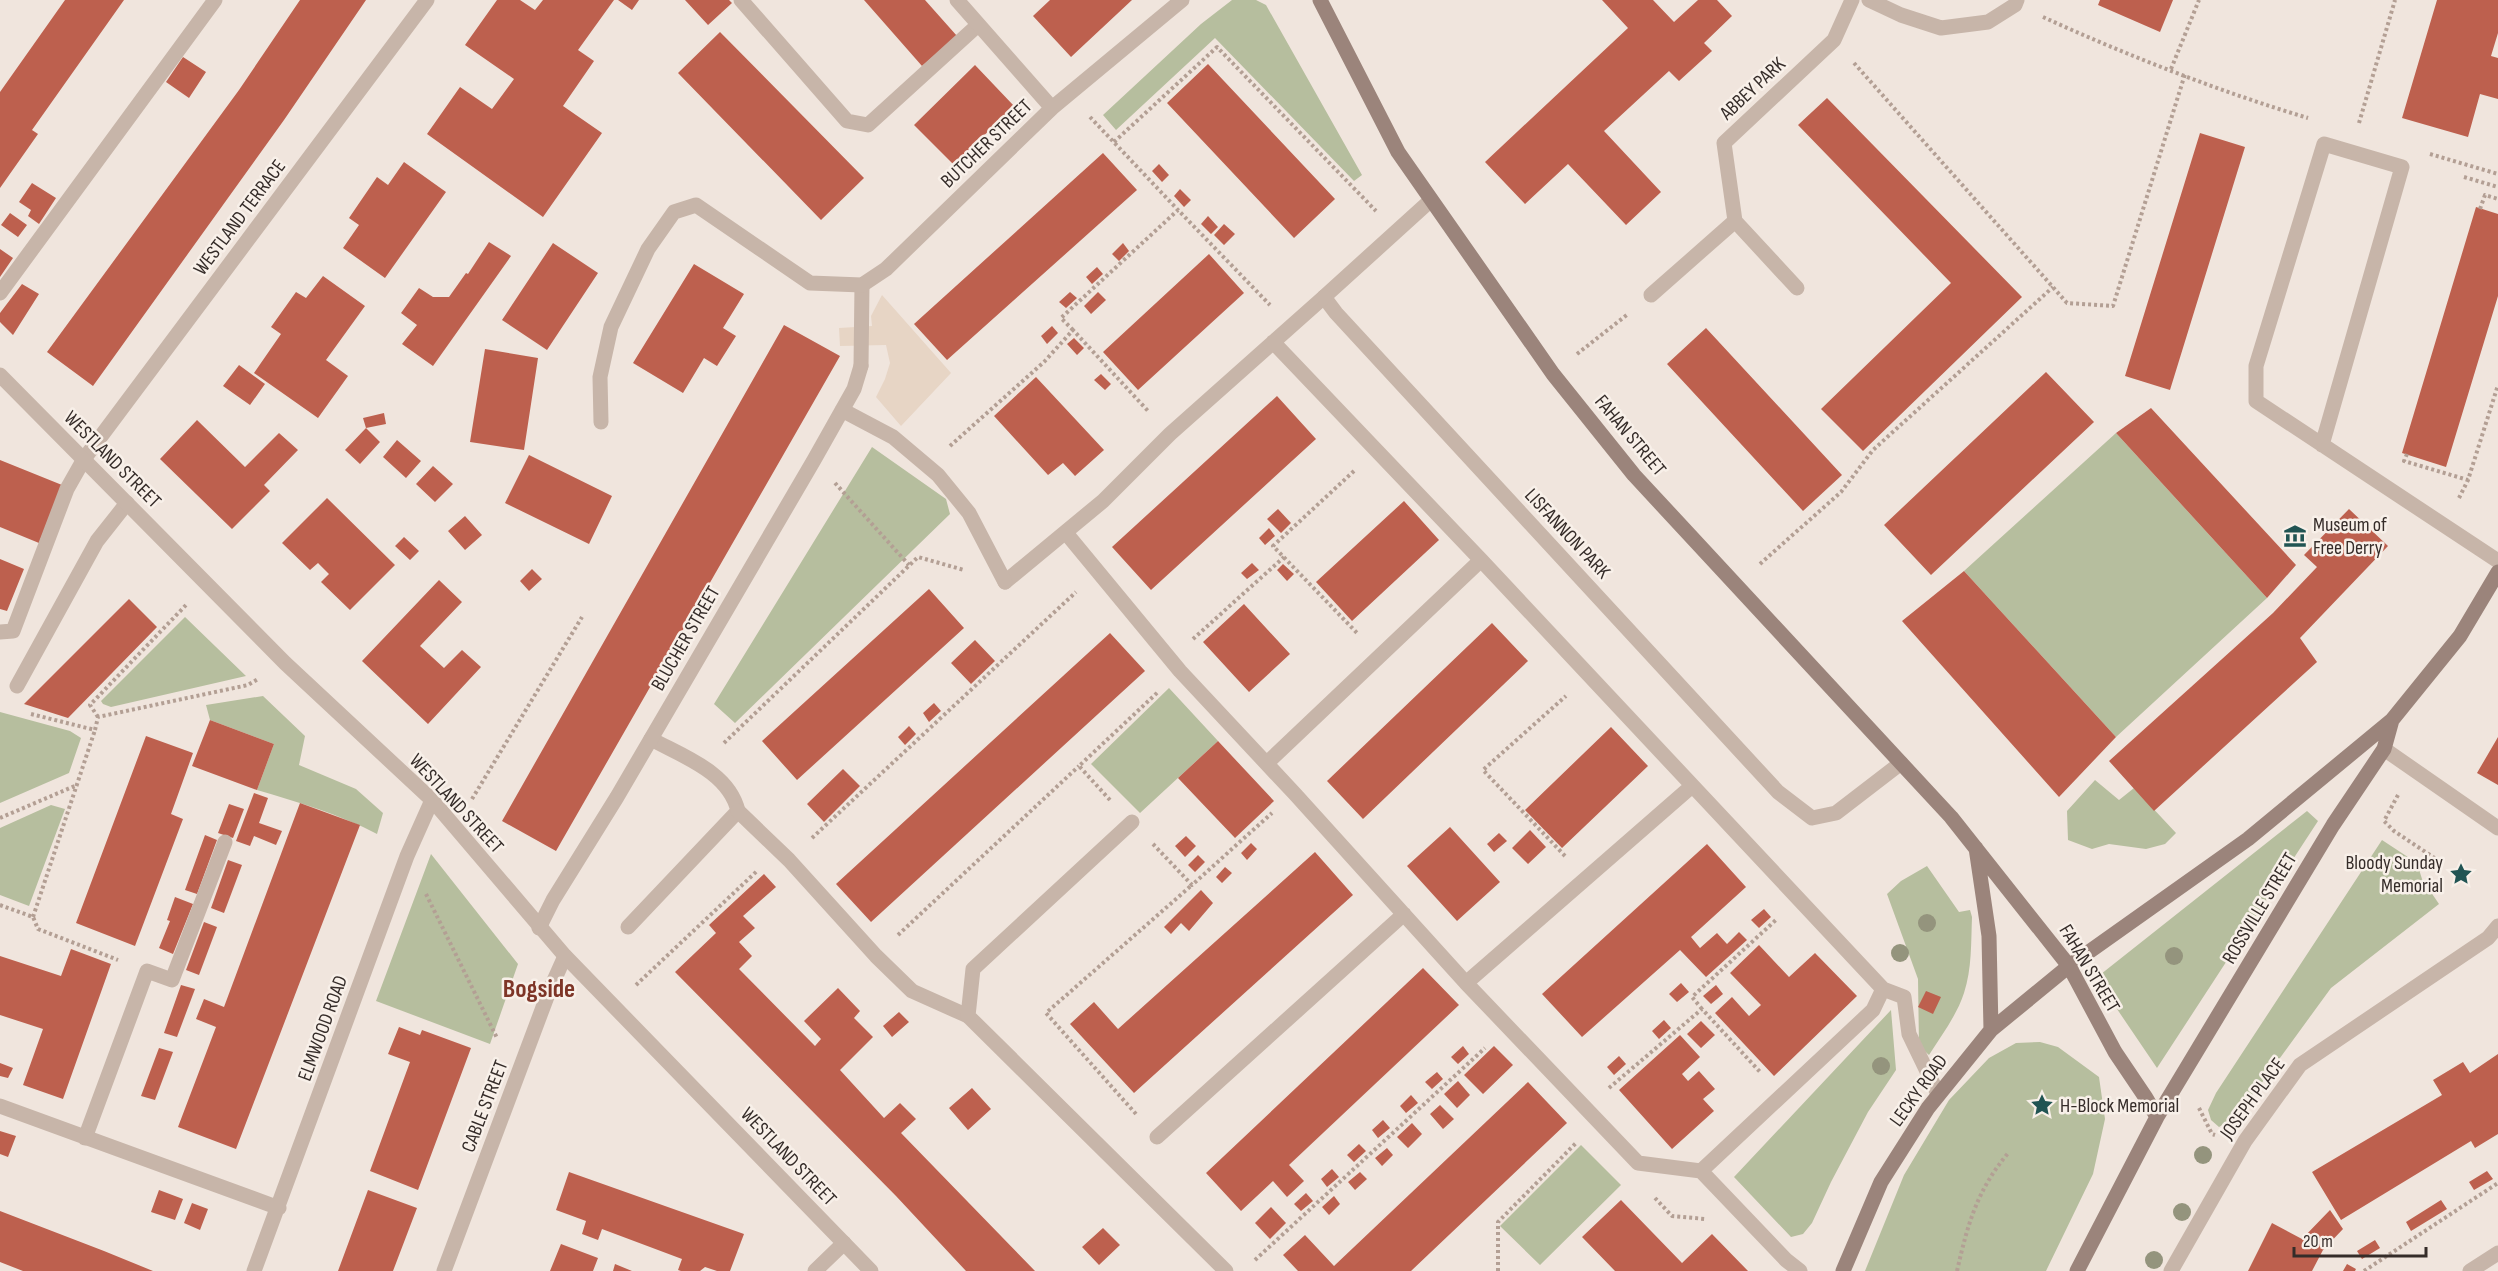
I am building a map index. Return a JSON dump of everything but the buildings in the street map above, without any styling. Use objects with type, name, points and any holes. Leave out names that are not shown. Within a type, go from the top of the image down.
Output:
[{"type":"main road","name":"FAHAN STREET","points":[[1320,0],[1398,152],[1553,374],[1634,475],[1901,763],[1976,848],[2069,966],[2115,1052],[2157,1117]]},
{"type":"main road","name":"ROSSVILLE STREET","points":[[2069,966],[2248,839],[2392,720],[2460,636],[2498,572]]},
{"type":"main road","name":"ROSSVILLE STREET","points":[[2157,1117],[2333,825],[2384,749],[2392,720]]},
{"type":"main road","points":[[1976,848],[1989,936],[1991,1030]]},
{"type":"main road","name":"LECKY ROAD","points":[[1843,1271],[1881,1182],[1938,1094],[1991,1030],[2069,966]]},
{"type":"main road","points":[[2078,1271],[2157,1117]]},
{"type":"street","points":[[0,293],[215,0]]},
{"type":"street","name":"WESTLAND TERRACE","points":[[0,632],[14,631],[67,489],[84,459],[427,0]]},
{"type":"street","points":[[741,0],[847,121],[868,125],[978,25]]},
{"type":"street","points":[[957,0],[1052,108]]},
{"type":"street","name":"ABBEY PARK","points":[[1735,221],[1724,143],[1834,40],[1852,0]]},
{"type":"street","points":[[1869,0],[1901,15],[1941,28],[1988,22],[2016,2]]},
{"type":"street","name":"BUTCHER STREET","points":[[862,285],[886,269],[1052,108],[1178,1]]},
{"type":"street","points":[[2322,445],[2402,167],[2324,144],[2256,366],[2256,401],[2322,445],[2498,561]]},
{"type":"street","points":[[842,410],[893,437],[927,466],[969,513],[1005,582],[1102,501],[1170,434],[1431,200]]},
{"type":"street","points":[[601,422],[600,377],[611,327],[648,249],[674,212],[696,205],[810,283],[862,285]]},
{"type":"street","points":[[1651,295],[1735,221],[1797,288]]},
{"type":"street","name":"BLUCHER STREET","points":[[539,928],[553,900],[651,739],[854,389],[861,366],[862,285]]},
{"type":"street","name":"LISFANNON PARK","points":[[1324,297],[1778,792],[1812,818],[1836,813],[1901,763]]},
{"type":"street","points":[[1273,342],[1883,989],[1904,997],[1909,1034],[1938,1094]]},
{"type":"street","name":"WESTLAND STREET","points":[[0,375],[285,663],[432,800],[565,956],[871,1271]]},
{"type":"street","points":[[17,686],[97,541],[127,503]]},
{"type":"street","points":[[1065,533],[1175,665],[1466,983],[1587,1107],[1638,1163],[1701,1171],[1786,1260],[1800,1271]]},
{"type":"street","points":[[1267,763],[1481,560]]},
{"type":"street","points":[[651,739],[714,774],[735,797],[738,811],[784,855],[876,956],[912,991],[968,1016],[1226,1271]]},
{"type":"street","points":[[2384,749],[2498,828]]},
{"type":"street","points":[[1466,983],[1692,786]]},
{"type":"street","name":"ELMWOOD ROAD","points":[[254,1271],[407,856],[432,800]]},
{"type":"street","points":[[628,927],[738,811]]},
{"type":"street","points":[[968,1016],[972,969],[1132,822]]},
{"type":"street","points":[[85,1138],[147,971],[172,980],[225,842]]},
{"type":"street","points":[[1157,1137],[1404,914]]},
{"type":"street","name":"JOSEPH PLACE","points":[[2171,1271],[2246,1141],[2300,1065],[2488,938],[2498,926]]},
{"type":"street","name":"CABLE STREET","points":[[444,1271],[548,994],[565,956]]},
{"type":"street","points":[[1701,1171],[1873,1010],[1883,989]]},
{"type":"street","points":[[0,1106],[279,1208]]},
{"type":"street","points":[[815,1271],[844,1243]]},
{"type":"street","points":[[2470,1271],[2498,1253]]},
{"type":"path","points":[[2171,69],[2199,0]]},
{"type":"path","points":[[2356,132],[2395,0]]},
{"type":"path","points":[[2016,2],[2171,69],[2275,108],[2320,121]]},
{"type":"path","points":[[1834,40],[2067,303],[2113,306],[2185,74]]},
{"type":"path","points":[[1114,142],[1217,47],[1396,232]]},
{"type":"path","points":[[1069,94],[1291,327]]},
{"type":"path","points":[[2423,152],[2498,174]]},
{"type":"path","points":[[2464,177],[2498,187]]},
{"type":"path","points":[[2480,209],[2485,195],[2498,199]]},
{"type":"path","points":[[1170,434],[1061,318],[1178,210]]},
{"type":"path","points":[[1736,585],[1841,492],[1873,450],[2053,287]]},
{"type":"path","points":[[1553,374],[1651,295]]},
{"type":"path","points":[[927,466],[1044,362],[1073,330]]},
{"type":"path","points":[[2444,525],[2468,480],[2498,386]]},
{"type":"path","points":[[1376,450],[1273,546],[1380,656]]},
{"type":"path","points":[[2407,454],[2404,461],[2468,480]]},
{"type":"path","points":[[814,460],[909,565]]},
{"type":"path","points":[[700,766],[918,557],[1005,582]]},
{"type":"path","points":[[876,956],[1078,766],[1175,665],[1284,557]]},
{"type":"path","points":[[614,1006],[1099,571]]},
{"type":"path","points":[[147,971],[38,929],[33,917],[95,730],[98,717],[90,705],[206,584]]},
{"type":"path","points":[[455,828],[582,617]]},
{"type":"path","points":[[98,717],[248,685],[285,663]]},
{"type":"path","points":[[1586,879],[1483,770],[1589,675]]},
{"type":"path","points":[[21,711],[95,730]]},
{"type":"path","points":[[1078,766],[1192,885]]},
{"type":"path","points":[[2413,769],[2384,821],[2394,831],[2442,862]]},
{"type":"path","points":[[0,818],[76,785]]},
{"type":"path","points":[[1157,1137],[1046,1013],[1295,794]]},
{"type":"path","points":[[407,856],[517,1077]]},
{"type":"path","points":[[1782,1095],[1692,997],[1799,899]]},
{"type":"path","points":[[0,905],[33,917]]},
{"type":"path","points":[[1587,1107],[1702,1009]]},
{"type":"path","points":[[1252,1263],[1509,1026]]},
{"type":"path","points":[[2182,1076],[2212,1134],[2246,1141]]},
{"type":"path","points":[[1498,1271],[1498,1222],[1599,1120]]},
{"type":"path","points":[[1957,1271],[1970,1219],[1991,1174],[2009,1152]]},
{"type":"path","points":[[1638,1163],[1629,1171],[1672,1216],[1710,1220]]},
{"type":"path","points":[[2364,1271],[2498,1183]]},
{"type":"green space","points":[[1232,0],[1256,0],[1266,5],[1362,175],[1354,181],[1215,38],[1116,130],[1103,115],[1201,24]]},
{"type":"green space","points":[[2116,433],[2267,598],[2116,737],[1964,571]]},
{"type":"green space","points":[[872,447],[946,499],[950,514],[735,723],[714,704]]},
{"type":"green space","points":[[185,617],[246,676],[111,707],[103,704],[101,701]]},
{"type":"green space","points":[[1169,688],[1218,741],[1140,813],[1091,764]]},
{"type":"green space","points":[[263,696],[305,736],[299,765],[356,789],[383,813],[377,834],[333,814],[257,790],[274,744],[210,720],[206,705]]},
{"type":"green space","points":[[0,712],[70,731],[81,738],[69,773],[0,803]]},
{"type":"green space","points":[[2095,780],[2119,800],[2134,788],[2176,833],[2165,844],[2146,849],[2109,844],[2092,849],[2068,840],[2067,811]]},
{"type":"green space","points":[[51,805],[65,809],[29,906],[0,895],[0,828]]},
{"type":"green space","points":[[2307,811],[2318,821],[2157,1068],[2096,978]]},
{"type":"green space","points":[[2382,840],[2417,863],[2422,879],[2439,904],[2331,988],[2258,1088],[2231,1120],[2219,1127],[2211,1120],[2208,1110],[2216,1093]]},
{"type":"green space","points":[[431,854],[518,964],[490,1044],[376,1001]]},
{"type":"green space","points":[[1927,866],[1959,912],[1970,910],[1972,917],[1967,984],[1953,1017],[1929,1055],[1919,1046],[1918,979],[1887,894],[1901,881]]},
{"type":"green space","points":[[1891,1010],[1896,1070],[1868,1112],[1812,1223],[1803,1234],[1791,1237],[1734,1177]]},
{"type":"green space","points":[[2040,1042],[2058,1047],[2099,1077],[2105,1119],[2093,1174],[2046,1271],[1865,1271],[1904,1175],[1949,1100],[1989,1058],[2016,1043]]},
{"type":"green space","points":[[1581,1145],[1621,1185],[1540,1265],[1500,1226]]},
{"type":"shaded area","points":[[882,295],[951,373],[901,426],[876,397],[890,363],[886,345],[840,346],[839,328],[872,326],[871,316]]},
{"type":"place","name":"Museum of Free Derry","points":[[2295,536]]},
{"type":"place","name":"Bloody Sunday Memorial","points":[[2461,874]]},
{"type":"place","name":"H-Block Memorial","points":[[2042,1105]]},
{"type":"district","name":"Bogside","points":[[539,988]]}]
